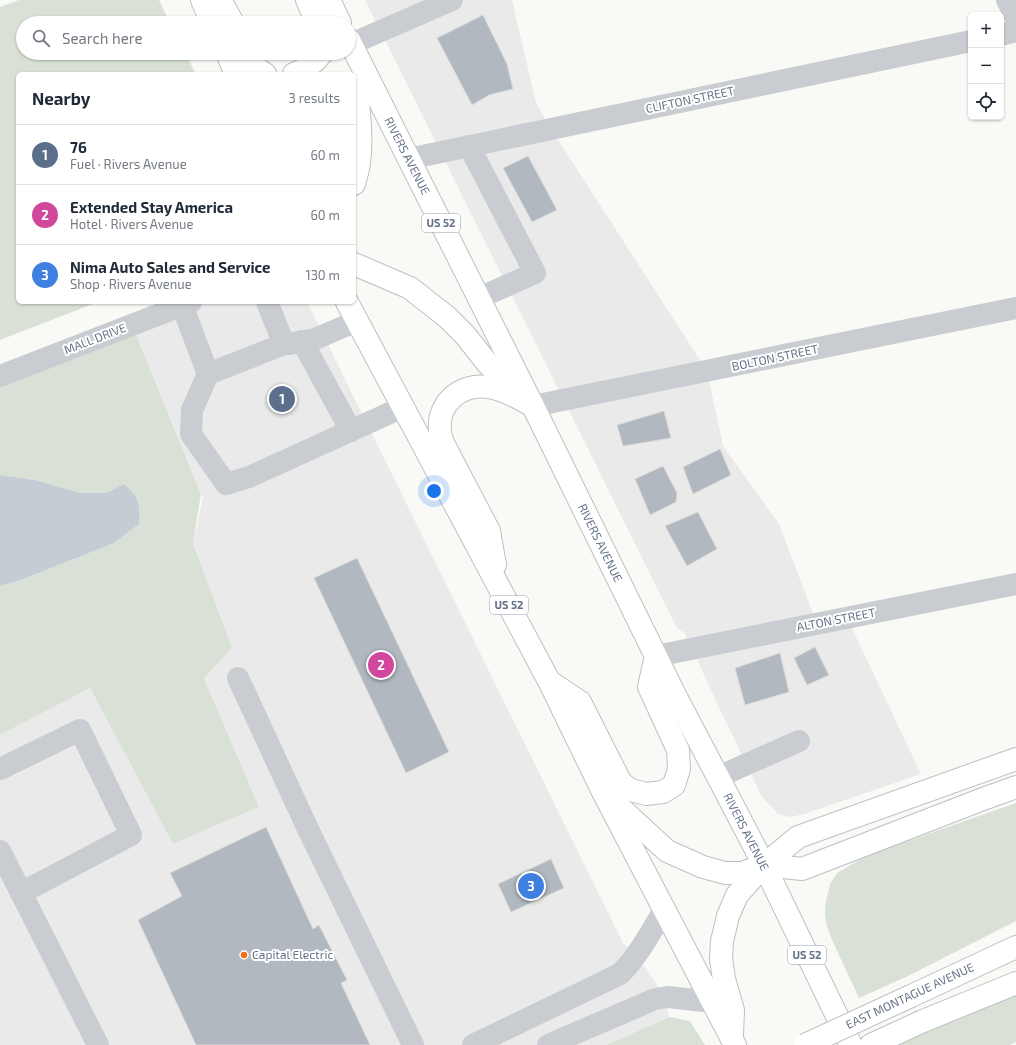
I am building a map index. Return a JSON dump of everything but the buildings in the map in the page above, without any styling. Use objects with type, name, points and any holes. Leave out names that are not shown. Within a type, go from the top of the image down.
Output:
[{"type":"main road","points":[[202,0],[209,16]]},
{"type":"main road","points":[[220,0],[228,16]]},
{"type":"main road","points":[[307,0],[314,16]]},
{"type":"main road","points":[[328,0],[333,16]]},
{"type":"main road","points":[[328,0],[336,16]]},
{"type":"main road","points":[[229,60],[235,72]]},
{"type":"main road","points":[[252,60],[257,69],[262,72]]},
{"type":"main road","points":[[299,72],[317,60]]},
{"type":"main road","points":[[350,60],[351,72]]},
{"type":"main road","name":"RIVERS AVENUE","points":[[356,60],[408,158],[479,298],[656,656],[764,865],[851,1045]]},
{"type":"main road","points":[[356,91],[360,129],[359,162],[356,175]]},
{"type":"main road","points":[[356,265],[410,288],[447,317],[488,364],[533,406]]},
{"type":"main road","name":"US 52","points":[[348,304],[499,585],[549,681],[604,794],[733,1041]]},
{"type":"main road","points":[[499,585],[489,531],[443,443],[440,432],[442,413],[448,400],[458,392],[471,387],[488,387],[509,392],[533,406]]},
{"type":"main road","points":[[549,681],[580,702],[621,783],[631,790],[646,794],[663,792],[674,785],[679,769],[678,750],[648,687],[656,656]]},
{"type":"main road","points":[[733,1041],[733,1010],[724,979],[721,959],[722,941],[728,916],[737,895],[764,865],[798,837],[1016,759]]},
{"type":"main road","points":[[604,794],[667,851],[703,867],[725,873],[742,873],[764,865],[802,870],[1016,787]]},
{"type":"main road","name":"EAST MONTAGUE AVENUE","points":[[805,1045],[1016,947]]},
{"type":"main road","points":[[871,1045],[923,1021],[1016,983]]},
{"type":"street","points":[[356,42],[452,0]]},
{"type":"street","points":[[1007,0],[1016,18]]},
{"type":"street","points":[[1004,34],[1016,32]]},
{"type":"street","name":"CLIFTON STREET","points":[[408,158],[968,42]]},
{"type":"street","points":[[469,146],[535,273],[479,298]]},
{"type":"street","points":[[186,304],[208,374],[192,410],[191,434],[226,484],[249,477],[403,407]]},
{"type":"street","name":"MALL DRIVE","points":[[0,376],[186,304]]},
{"type":"street","points":[[268,304],[351,431]]},
{"type":"street","name":"BOLTON STREET","points":[[533,406],[1016,308]]},
{"type":"street","points":[[208,374],[293,343],[315,339],[357,321]]},
{"type":"street","name":"ALTON STREET","points":[[656,656],[1016,584]]},
{"type":"street","points":[[238,678],[307,827],[414,1045]]},
{"type":"street","points":[[0,769],[80,730],[131,835],[22,893]]},
{"type":"street","points":[[718,777],[799,742]]},
{"type":"street","points":[[0,851],[98,1045]]},
{"type":"street","points":[[473,1045],[620,974],[627,967],[653,930],[664,910]]},
{"type":"street","points":[[548,1045],[655,999],[668,997],[712,1002]]},
{"type":"shaded area","points":[[19,0],[159,0],[167,16],[16,16],[16,60],[189,60],[195,72],[16,72],[16,304],[93,304],[0,340],[0,7]]},
{"type":"shaded area","points":[[365,0],[512,0],[536,103],[551,129],[707,371],[723,446],[779,524],[817,624],[847,618],[921,774],[804,814],[790,817],[778,814],[762,797],[685,633],[677,628]]},
{"type":"shaded area","points":[[185,304],[308,304],[623,943],[644,966],[657,985],[670,1017],[606,1045],[0,1045],[0,735],[90,688],[173,844],[259,807],[204,677],[232,648],[193,543],[203,498],[132,325]]},
{"type":"shaded area","points":[[132,325],[201,494],[193,543],[232,648],[204,678],[259,807],[173,844],[90,688],[0,735],[0,586],[21,580],[112,544],[124,484],[106,493],[81,493],[35,480],[0,475],[0,376]]},
{"type":"shaded area","points":[[0,475],[35,480],[81,493],[106,493],[124,484],[133,493],[138,501],[139,524],[112,544],[21,580],[0,586]]},
{"type":"shaded area","points":[[1016,803],[1016,921],[908,976],[859,998],[832,940],[825,916],[825,906],[830,884],[837,873],[868,855]]},
{"type":"shaded area","points":[[1016,994],[1016,1042],[1010,1045],[893,1045]]},
{"type":"shaded area","points":[[670,1017],[690,1021],[705,1045],[606,1045]]},
{"type":"place","name":"76","points":[[282,399]]},
{"type":"place","name":"Extended Stay America","points":[[381,665]]},
{"type":"place","name":"Nima Auto Sales and Service","points":[[531,886]]},
{"type":"place","name":"Capital Electric","points":[[244,955]]}]
